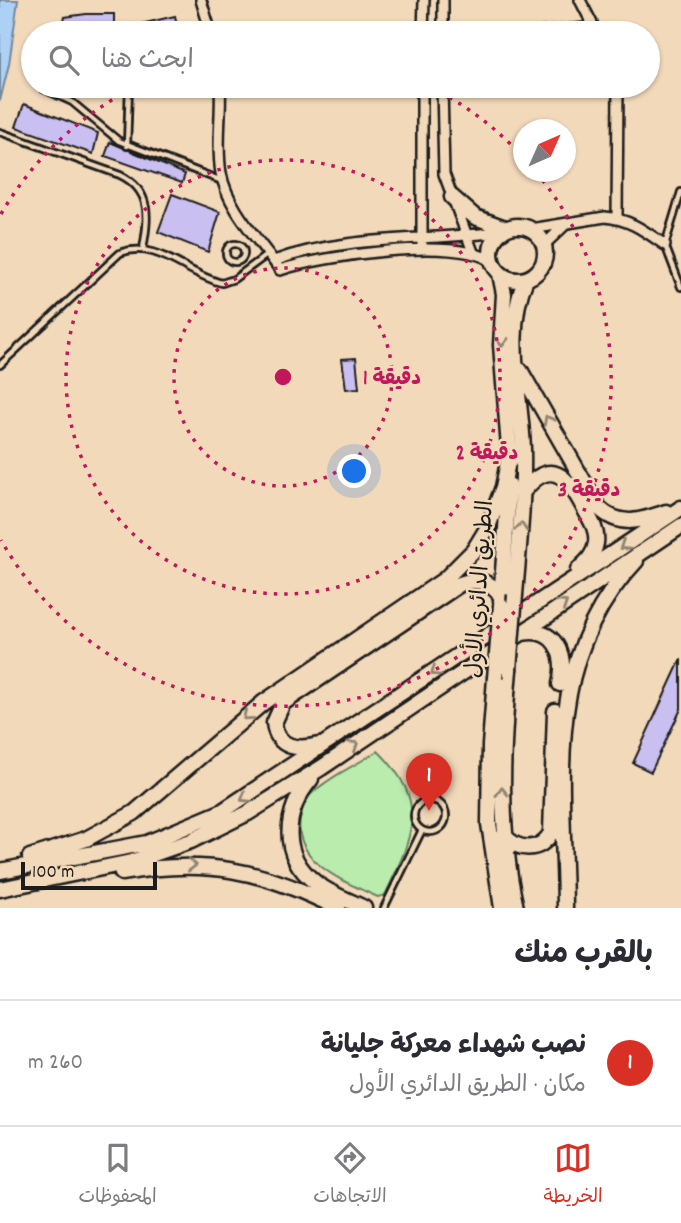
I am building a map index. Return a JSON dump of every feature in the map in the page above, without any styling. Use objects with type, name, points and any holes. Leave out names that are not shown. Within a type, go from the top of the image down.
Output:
[{"type":"main road","points":[[452,197],[475,217],[502,230]]},
{"type":"main road","points":[[506,599],[522,493],[515,320],[526,279],[542,266],[544,245],[531,229],[518,226],[502,230],[491,245],[491,261],[500,274],[515,280],[526,279]]},
{"type":"main road","name":"الطريق الدائري الأول","points":[[500,274],[504,294],[501,345],[510,452],[506,599],[509,670],[502,771],[504,835],[516,908]]},
{"type":"main road","points":[[517,365],[591,498],[603,512],[620,521],[632,522],[681,508]]},
{"type":"main road","points":[[0,869],[86,839],[134,813],[264,702],[445,579],[469,555],[488,527],[503,487],[510,452]]},
{"type":"main road","points":[[522,493],[541,474],[564,476],[572,484],[594,526],[597,537],[593,553],[561,588]]},
{"type":"main road","points":[[0,869],[117,850],[177,833],[246,798],[681,508]]},
{"type":"main road","points":[[75,876],[131,862],[191,841],[248,813],[321,768],[681,526]]},
{"type":"main road","points":[[565,908],[563,739],[572,673],[584,635],[599,607],[652,545]]},
{"type":"main road","points":[[327,744],[299,749],[284,743],[275,729],[279,707],[460,584],[480,581],[493,587],[506,599]]},
{"type":"main road","name":"الطريق الدائري الأول","points":[[499,904],[489,811],[495,678],[506,599]]},
{"type":"main road","points":[[504,835],[517,846],[529,848],[540,845],[551,833],[554,733],[564,671],[562,654],[551,639],[534,632],[516,635]]},
{"type":"main road","points":[[321,768],[292,808],[288,833],[291,850],[304,872],[317,884],[364,908]]},
{"type":"main road","points":[[0,889],[75,876],[172,866],[220,867],[274,879],[338,908]]},
{"type":"street","points":[[201,0],[207,21]]},
{"type":"street","points":[[423,21],[424,0]]},
{"type":"street","points":[[443,0],[443,21]]},
{"type":"street","points":[[580,0],[590,21]]},
{"type":"street","points":[[220,98],[220,160],[223,182],[232,201],[280,270],[344,255],[422,245],[502,230]]},
{"type":"street","points":[[422,98],[422,245]]},
{"type":"street","points":[[442,98],[441,161],[473,252]]},
{"type":"street","points":[[617,218],[618,98]]},
{"type":"street","points":[[531,229],[564,226],[593,218],[617,218],[640,228],[666,245]]},
{"type":"street","points":[[544,245],[564,226]]},
{"type":"street","points":[[271,257],[338,246],[422,245],[473,252],[491,261]]},
{"type":"lane","points":[[63,98],[72,102],[111,137],[127,146],[223,182]]},
{"type":"lane","points":[[127,146],[129,98]]},
{"type":"lane","points":[[0,132],[120,175],[134,183],[143,195],[148,210],[144,249]]},
{"type":"lane","points":[[681,192],[666,245],[681,287]]},
{"type":"lane","points":[[0,365],[113,257],[127,250],[144,249],[218,282],[230,281],[250,266],[271,257]]},
{"type":"lane","points":[[242,258],[250,266]]},
{"type":"lane","points":[[425,800],[438,801],[446,811],[445,823],[436,831],[422,830],[414,817],[417,806],[425,800]]},
{"type":"lane","points":[[384,908],[422,830]]},
{"type":"green space","points":[[378,751],[405,787],[412,820],[409,837],[395,874],[385,895],[378,897],[338,878],[313,859],[300,834],[300,819],[304,803],[310,795]]},
{"type":"water","points":[[0,0],[18,0],[9,64],[0,101]]},
{"type":"building","points":[[114,14],[114,21],[64,21],[65,17]]},
{"type":"building","points":[[175,16],[176,21],[154,21]]},
{"type":"building","points":[[24,104],[98,133],[93,154],[16,127]]},
{"type":"building","points":[[110,142],[185,174],[182,183],[105,156]]},
{"type":"building","points":[[172,194],[220,212],[208,252],[158,232]]},
{"type":"building","points":[[356,358],[359,388],[346,389],[342,359]]},
{"type":"building","points":[[681,659],[681,709],[651,772],[633,763]]},
{"type":"place","name":"نصب شهداء معركة جليانة","points":[[429,811]]}]
